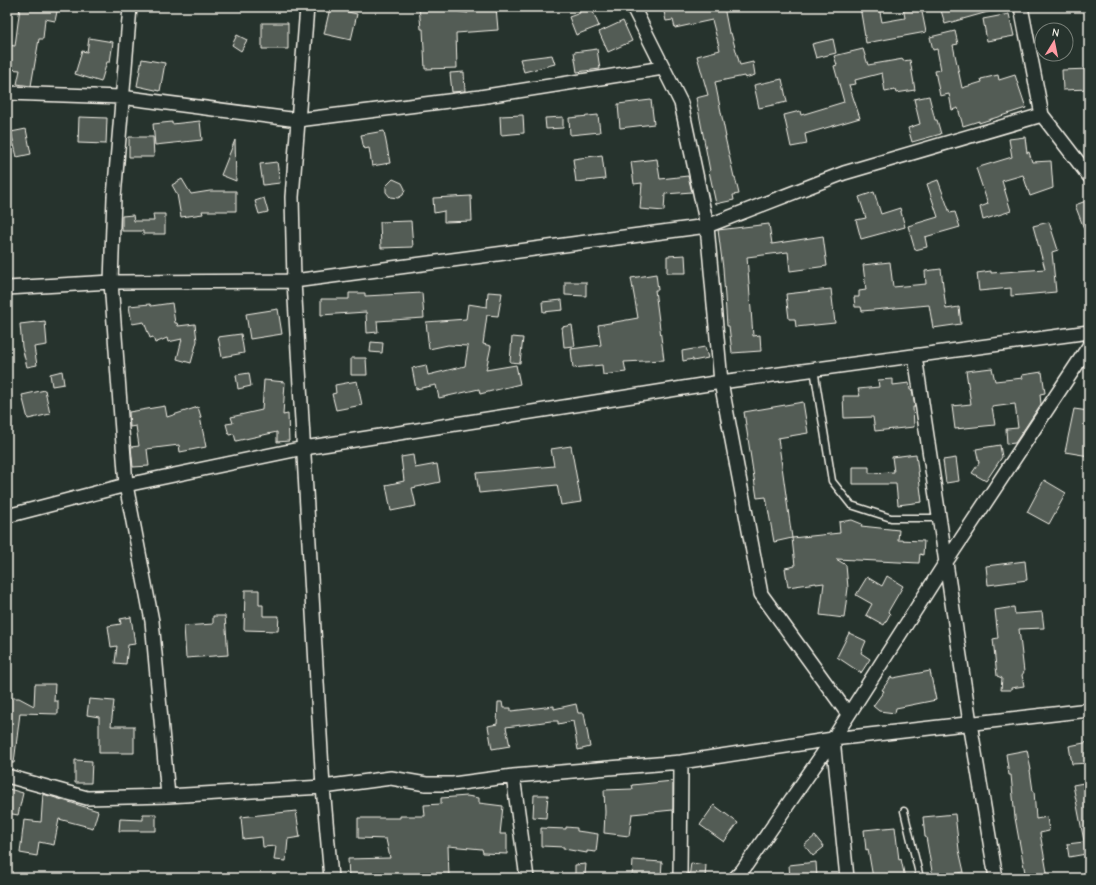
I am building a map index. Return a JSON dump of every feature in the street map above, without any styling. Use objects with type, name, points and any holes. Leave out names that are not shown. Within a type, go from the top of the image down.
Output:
[{"type":"street","points":[[130,7],[121,98],[114,197],[111,282],[126,485],[152,621],[168,796]]},
{"type":"street","points":[[307,7],[292,197],[294,281],[323,787],[331,878]]},
{"type":"street","points":[[633,7],[681,103],[707,226],[721,382],[761,594],[848,714]]},
{"type":"street","points":[[1021,7],[1042,115],[1089,176]]},
{"type":"street","points":[[7,93],[121,98],[298,120],[480,97],[663,68]]},
{"type":"street","points":[[7,288],[111,282],[294,281],[707,226],[844,173],[1042,115]]},
{"type":"street","points":[[7,516],[126,485],[304,448],[721,382],[1089,332]]},
{"type":"street","points":[[735,878],[742,871],[833,739],[946,562],[1089,346]]},
{"type":"street","points":[[915,356],[970,723],[996,878]]},
{"type":"street","points":[[7,776],[87,798],[168,796],[323,787],[391,778],[426,784],[454,784],[513,776],[681,762],[833,739],[1089,710]]},
{"type":"street","points":[[833,739],[847,878]]},
{"type":"street","points":[[680,878],[681,762]]},
{"type":"street","points":[[513,776],[527,878]]},
{"type":"lane","points":[[814,369],[832,481],[851,505],[891,518],[940,518]]},
{"type":"lane","points":[[904,812],[920,878]]},
{"type":"building","points":[[20,7],[58,7],[55,21],[45,19],[43,39],[39,39],[31,86],[17,84],[20,70],[7,69],[7,45],[15,46]]},
{"type":"building","points":[[419,7],[440,7],[440,9],[468,13],[467,7],[496,7],[498,30],[456,33],[457,68],[425,69],[423,29],[421,29]]},
{"type":"building","points":[[578,7],[591,7],[599,26],[576,35],[569,17],[580,13]]},
{"type":"building","points":[[663,7],[724,7],[729,33],[731,33],[740,65],[753,62],[755,75],[745,78],[744,76],[715,82],[725,137],[739,194],[733,195],[734,200],[716,204],[696,98],[708,95],[697,56],[720,50],[712,20],[675,28],[673,20],[666,21]]},
{"type":"building","points":[[860,7],[879,7],[882,22],[905,18],[903,7],[921,7],[926,32],[866,43]]},
{"type":"building","points":[[940,7],[994,7],[995,10],[945,24]]},
{"type":"building","points":[[330,8],[357,14],[351,40],[324,34]]},
{"type":"building","points":[[1009,14],[1014,36],[987,41],[983,19]]},
{"type":"building","points":[[623,21],[632,41],[608,52],[599,32]]},
{"type":"building","points":[[262,23],[288,23],[288,49],[262,49]]},
{"type":"building","points":[[955,31],[958,44],[953,45],[962,88],[982,82],[981,79],[998,75],[999,80],[1015,75],[1026,108],[979,123],[979,121],[963,126],[958,108],[952,110],[949,94],[940,96],[935,71],[941,70],[937,49],[933,50],[930,37]]},
{"type":"building","points":[[237,35],[247,40],[241,51],[232,45]]},
{"type":"building","points":[[89,38],[113,42],[110,62],[107,62],[101,82],[75,74],[82,51],[87,52]]},
{"type":"building","points":[[833,39],[836,53],[816,58],[812,44]]},
{"type":"building","points":[[597,49],[600,69],[577,72],[574,52]]},
{"type":"building","points":[[863,49],[868,65],[903,59],[903,61],[910,60],[915,90],[896,93],[895,90],[885,92],[882,73],[855,80],[856,84],[849,85],[860,118],[805,134],[807,144],[791,147],[784,115],[800,111],[801,115],[844,102],[834,66],[837,65],[834,56]]},
{"type":"building","points":[[552,55],[555,64],[524,72],[520,59]]},
{"type":"building","points":[[142,59],[165,63],[160,91],[137,86]]},
{"type":"building","points":[[1089,69],[1089,89],[1063,90],[1062,70]]},
{"type":"building","points":[[464,72],[465,91],[452,92],[450,73]]},
{"type":"building","points":[[782,79],[787,102],[759,108],[754,85]]},
{"type":"building","points":[[929,96],[935,120],[937,120],[941,134],[912,142],[908,128],[920,124],[914,99]]},
{"type":"building","points":[[651,100],[654,124],[620,128],[618,104]]},
{"type":"building","points":[[523,115],[524,133],[501,135],[500,116]]},
{"type":"building","points":[[598,115],[600,132],[570,135],[569,118]]},
{"type":"building","points":[[79,117],[107,118],[106,144],[78,143]]},
{"type":"building","points":[[563,117],[563,128],[546,129],[545,118]]},
{"type":"building","points":[[200,121],[202,140],[155,145],[153,124],[172,122],[172,124]]},
{"type":"building","points":[[26,129],[31,154],[17,157],[11,132]]},
{"type":"building","points":[[384,131],[390,163],[372,166],[369,148],[364,149],[361,135]]},
{"type":"building","points":[[129,137],[153,137],[154,157],[129,157]]},
{"type":"building","points":[[1025,137],[1027,153],[1029,152],[1032,162],[1051,161],[1053,188],[1030,196],[1023,175],[1002,181],[1011,211],[983,220],[980,207],[988,204],[976,168],[1012,157],[1009,139]]},
{"type":"building","points":[[235,140],[236,181],[221,175]]},
{"type":"building","points":[[602,155],[605,179],[576,182],[573,159]]},
{"type":"building","points":[[657,159],[660,179],[688,176],[692,192],[665,194],[664,211],[640,209],[642,183],[634,184],[631,162]]},
{"type":"building","points":[[277,162],[280,183],[263,185],[260,164]]},
{"type":"building","points":[[182,179],[191,194],[210,191],[236,191],[236,211],[202,211],[203,214],[181,217],[177,194],[172,185]]},
{"type":"building","points":[[393,179],[402,183],[405,189],[403,195],[398,198],[390,197],[386,192],[386,186]]},
{"type":"building","points":[[938,180],[950,213],[955,212],[960,227],[925,237],[927,247],[915,250],[908,226],[938,217],[927,184]]},
{"type":"building","points":[[874,192],[881,214],[900,208],[905,227],[861,239],[856,220],[866,218],[859,197]]},
{"type":"building","points":[[471,196],[472,221],[444,222],[444,211],[434,213],[433,198]]},
{"type":"building","points":[[264,198],[268,212],[259,214],[255,201]]},
{"type":"building","points":[[1089,200],[1089,238],[1088,239],[1075,205]]},
{"type":"building","points":[[153,214],[165,214],[165,234],[143,234],[143,231],[122,231],[122,216],[133,215],[134,221],[154,221]]},
{"type":"building","points":[[411,221],[413,247],[381,248],[380,222]]},
{"type":"building","points":[[1049,222],[1058,250],[1052,252],[1056,292],[1011,296],[1011,288],[979,291],[977,273],[1045,269],[1033,226]]},
{"type":"building","points":[[769,224],[772,244],[823,236],[827,266],[790,271],[788,252],[747,257],[753,336],[760,335],[761,351],[732,353],[729,326],[727,326],[723,268],[718,230]]},
{"type":"building","points":[[685,255],[686,273],[667,273],[667,256]]},
{"type":"building","points":[[890,262],[893,287],[926,284],[925,271],[941,269],[946,309],[959,307],[961,324],[933,328],[929,305],[862,311],[861,307],[855,307],[854,297],[859,297],[859,291],[866,290],[863,265]]},
{"type":"building","points":[[656,274],[658,290],[655,290],[664,360],[624,362],[626,372],[603,375],[602,365],[573,368],[571,349],[601,345],[598,325],[638,318],[631,278]]},
{"type":"building","points":[[565,282],[586,282],[586,296],[565,295]]},
{"type":"building","points":[[831,289],[835,323],[796,327],[795,319],[789,319],[786,294]]},
{"type":"building","points":[[488,292],[502,293],[498,316],[487,315],[483,344],[491,346],[486,370],[516,365],[520,384],[480,394],[479,389],[439,398],[436,385],[416,389],[412,368],[426,365],[428,375],[465,366],[468,346],[448,345],[429,349],[426,322],[466,319],[468,304],[487,307]]},
{"type":"building","points":[[349,293],[365,293],[365,296],[422,293],[424,318],[377,321],[378,332],[367,333],[366,312],[321,315],[321,299],[349,299]]},
{"type":"building","points":[[562,300],[563,310],[543,312],[542,302]]},
{"type":"building","points":[[172,303],[175,323],[177,323],[178,326],[195,324],[197,341],[191,363],[177,359],[182,339],[168,342],[167,338],[155,343],[153,337],[150,338],[144,322],[132,324],[129,306],[150,304],[151,306]]},
{"type":"building","points":[[278,309],[282,334],[250,339],[246,314]]},
{"type":"building","points":[[45,321],[47,345],[34,347],[37,365],[27,367],[22,347],[20,324]]},
{"type":"building","points":[[572,325],[575,346],[564,347],[562,327]]},
{"type":"building","points":[[241,334],[244,353],[222,357],[218,337]]},
{"type":"building","points":[[512,337],[523,338],[520,363],[510,362]]},
{"type":"building","points":[[371,342],[383,343],[382,353],[370,352]]},
{"type":"building","points":[[705,347],[708,358],[683,361],[682,351]]},
{"type":"building","points":[[351,358],[366,358],[367,375],[351,375]]},
{"type":"building","points":[[992,368],[995,381],[1023,378],[1022,375],[1042,372],[1045,393],[1040,394],[1041,404],[1015,443],[1007,444],[1006,429],[1018,428],[1015,404],[992,407],[995,425],[955,429],[952,406],[971,404],[966,371]]},
{"type":"building","points":[[62,371],[64,384],[52,386],[50,374]]},
{"type":"building","points":[[249,373],[251,386],[238,389],[236,375]]},
{"type":"building","points":[[893,379],[893,385],[909,383],[910,390],[912,390],[915,407],[913,407],[914,427],[875,431],[873,417],[844,418],[843,396],[860,396],[858,389],[879,387],[878,380]]},
{"type":"building","points":[[264,380],[285,382],[283,415],[288,414],[289,441],[277,442],[277,432],[236,441],[234,434],[229,435],[226,424],[233,423],[231,417],[262,410]]},
{"type":"building","points":[[357,381],[362,405],[336,410],[332,394],[336,393],[335,385]]},
{"type":"building","points":[[45,390],[50,414],[28,419],[22,395]]},
{"type":"building","points":[[803,402],[808,433],[778,438],[792,538],[774,542],[766,497],[757,498],[744,412]]},
{"type":"building","points":[[165,406],[167,417],[198,407],[206,447],[180,452],[179,445],[147,449],[149,466],[133,467],[131,447],[139,446],[136,426],[130,427],[129,412]]},
{"type":"building","points":[[1074,409],[1089,411],[1089,456],[1065,452]]},
{"type":"building","points":[[1000,445],[1002,457],[986,481],[972,473],[979,463],[976,449]]},
{"type":"building","points":[[571,446],[581,502],[561,505],[557,485],[479,493],[476,473],[554,466],[551,449]]},
{"type":"building","points":[[916,454],[922,502],[898,505],[896,484],[853,484],[853,467],[869,467],[869,473],[894,472],[892,457]]},
{"type":"building","points":[[413,455],[415,468],[437,464],[440,482],[412,488],[416,506],[391,511],[386,485],[404,481],[401,457]]},
{"type":"building","points":[[956,458],[959,481],[946,483],[943,460]]},
{"type":"building","points":[[1044,480],[1066,493],[1049,524],[1027,512]]},
{"type":"building","points":[[852,520],[862,524],[861,526],[899,530],[898,540],[924,541],[923,555],[920,554],[919,563],[836,559],[846,565],[848,588],[844,618],[820,615],[824,583],[788,587],[785,568],[795,566],[792,538],[840,533],[839,522]]},
{"type":"building","points":[[1025,561],[1027,580],[988,585],[986,566]]},
{"type":"building","points":[[887,576],[903,586],[888,612],[890,614],[884,625],[866,615],[872,604],[856,595],[867,577],[882,586]]},
{"type":"building","points":[[245,590],[259,590],[259,605],[263,605],[263,616],[279,616],[278,631],[244,630]]},
{"type":"building","points":[[1014,607],[1015,614],[1042,612],[1044,628],[1019,629],[1024,672],[1022,675],[1024,686],[1011,688],[1011,690],[1001,690],[1002,678],[997,676],[993,639],[998,638],[995,610]]},
{"type":"building","points":[[213,616],[225,616],[228,655],[186,658],[184,626],[213,624]]},
{"type":"building","points":[[131,617],[135,644],[128,645],[126,664],[115,663],[117,646],[111,647],[108,626],[121,624],[120,619]]},
{"type":"building","points":[[849,633],[866,641],[861,653],[870,659],[861,673],[837,657]]},
{"type":"building","points":[[930,671],[936,700],[896,708],[895,713],[879,711],[873,706],[884,691],[882,690],[891,677],[893,678]]},
{"type":"building","points":[[35,684],[55,684],[54,701],[58,701],[58,714],[20,713],[14,763],[7,763],[7,698],[19,698],[34,706]]},
{"type":"building","points":[[89,699],[114,701],[111,726],[134,726],[134,753],[99,753],[99,717],[87,715]]},
{"type":"building","points":[[498,702],[502,702],[503,708],[511,708],[511,711],[554,706],[554,709],[576,704],[578,713],[584,713],[590,747],[578,750],[573,721],[558,724],[558,721],[551,721],[506,727],[510,746],[492,749],[488,726],[497,724]]},
{"type":"building","points":[[1089,742],[1089,763],[1072,764],[1069,746]]},
{"type":"building","points":[[1027,750],[1034,791],[1036,819],[1047,817],[1049,831],[1040,833],[1048,878],[1026,878],[1015,818],[1011,775],[1009,775],[1006,754]]},
{"type":"building","points":[[75,760],[92,761],[91,783],[75,783]]},
{"type":"building","points":[[673,781],[673,810],[632,814],[629,836],[604,833],[604,790],[633,789],[632,785]]},
{"type":"building","points":[[1089,782],[1089,841],[1084,841],[1073,785]]},
{"type":"building","points":[[9,789],[23,793],[18,815],[7,813],[7,797]]},
{"type":"building","points":[[43,794],[98,811],[93,828],[59,819],[54,845],[39,842],[37,856],[20,853],[24,820],[41,822]]},
{"type":"building","points":[[534,795],[548,795],[546,818],[533,817]]},
{"type":"building","points":[[467,796],[479,798],[479,803],[503,806],[500,834],[507,834],[507,854],[483,853],[482,849],[448,846],[449,878],[349,878],[348,859],[390,858],[386,839],[358,838],[358,818],[400,818],[400,816],[425,816],[424,805],[441,804],[441,798]]},
{"type":"building","points":[[714,805],[738,823],[724,842],[700,825]]},
{"type":"building","points":[[296,811],[300,837],[288,839],[286,861],[274,860],[276,846],[263,847],[262,837],[243,839],[241,817]]},
{"type":"building","points":[[143,814],[156,814],[156,831],[119,831],[120,819],[143,820]]},
{"type":"building","points":[[955,814],[959,850],[964,872],[933,877],[925,837],[923,817]]},
{"type":"building","points":[[566,827],[577,828],[577,831],[598,834],[596,852],[587,851],[587,853],[564,849],[564,847],[541,846],[541,828],[566,829]]},
{"type":"building","points":[[895,827],[899,860],[901,859],[905,878],[873,878],[868,849],[866,850],[864,830]]},
{"type":"building","points":[[815,836],[824,847],[813,856],[804,845]]},
{"type":"building","points":[[1084,842],[1086,854],[1069,857],[1067,844]]},
{"type":"building","points":[[633,860],[662,862],[661,878],[632,878]]},
{"type":"building","points":[[816,862],[817,878],[790,878],[789,865]]},
{"type":"building","points":[[691,863],[706,865],[705,878],[689,878]]},
{"type":"building","points":[[586,864],[585,875],[575,875],[575,865]]}]
